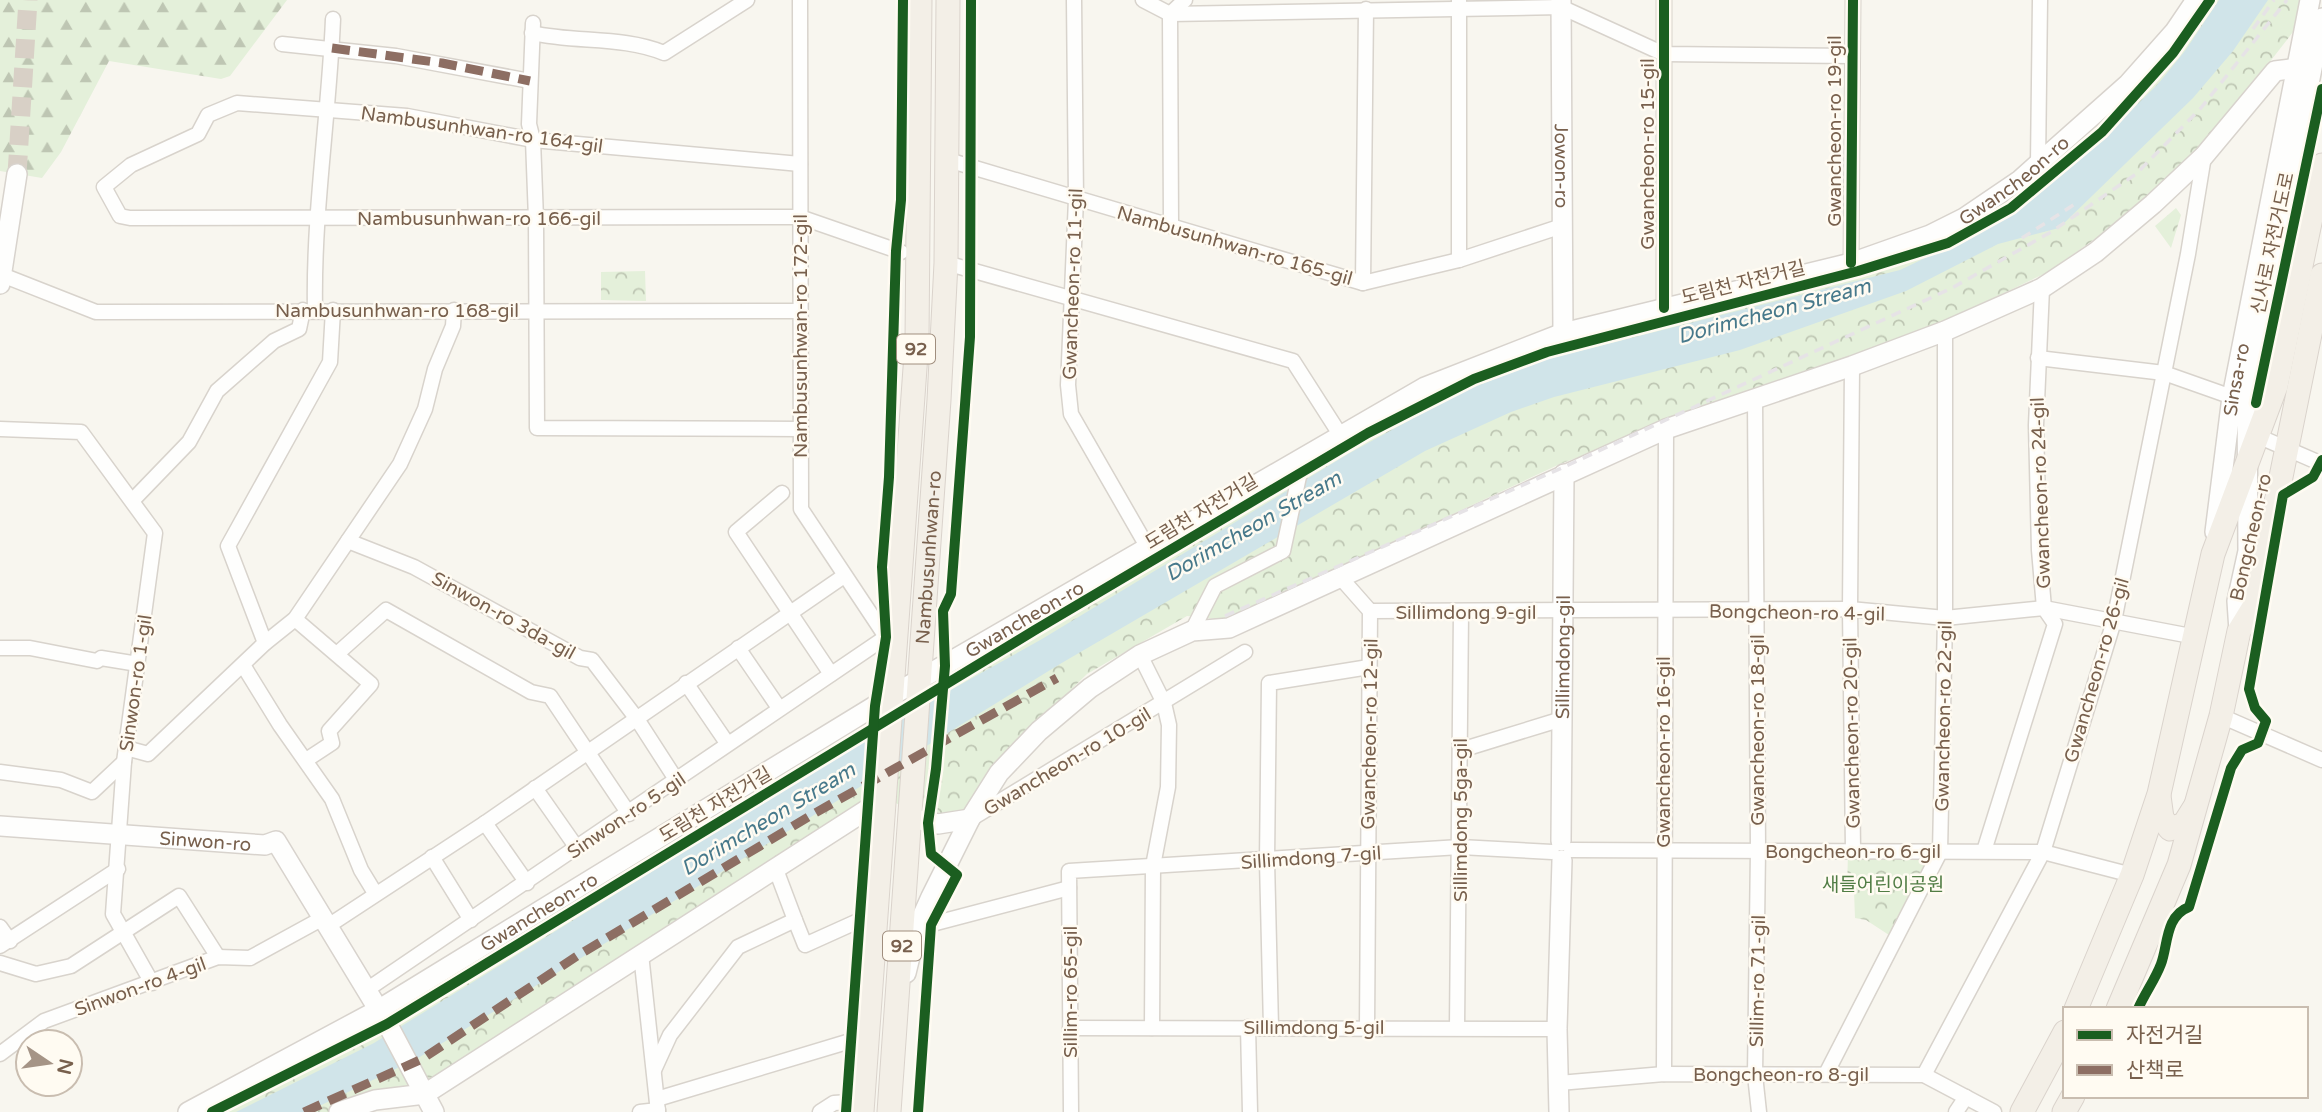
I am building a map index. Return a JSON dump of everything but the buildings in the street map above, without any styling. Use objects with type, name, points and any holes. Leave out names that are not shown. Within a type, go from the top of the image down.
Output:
[{"type":"main road","name":"Nambusunhwan-ro","points":[[862,1106],[885,798],[891,696],[891,638],[901,561],[917,328],[920,0]]},
{"type":"main road","name":"Nambusunhwan-ro","points":[[889,1112],[914,780],[946,263],[948,0]]},
{"type":"main road","name":"Gwancheon-ro","points":[[188,1112],[379,1010],[891,696],[1425,387],[1563,333],[1851,263],[1930,236],[1964,218],[2038,164],[2128,84],[2175,31],[2196,0]]},
{"type":"main road","name":"Sinsa-ro","points":[[2239,631],[2238,601],[2248,551],[2251,440],[2247,396],[2315,30],[2310,0]]},
{"type":"main road","name":"Jowon-ro","points":[[1561,3],[1563,333]]},
{"type":"main road","name":"Sinsa-ro","points":[[2213,554],[2232,397],[2297,68],[2315,30]]},
{"type":"main road","points":[[894,1050],[917,928],[970,819],[999,773],[1039,731],[1090,688],[1140,655],[1192,631],[1229,628],[1666,429],[1852,366],[1945,331],[2042,288],[2126,228],[2204,156],[2275,71],[2297,68]]},
{"type":"main road","name":"Bongcheon-ro","points":[[2077,1007],[2132,875],[2159,794],[2213,554],[2251,440],[2276,386],[2322,164]]},
{"type":"main road","points":[[1,279],[17,174]]},
{"type":"main road","name":"Bongcheon-ro","points":[[2119,1007],[2161,912],[2199,799],[2221,716],[2239,631],[2255,605],[2322,275]]},
{"type":"main road","name":"Sillimdong-gil","points":[[1559,1112],[1557,1029],[1564,474]]},
{"type":"main road","points":[[901,561],[904,570],[916,576],[925,572],[928,563]]},
{"type":"main road","points":[[888,743],[894,731],[903,729],[914,736],[916,744]]},
{"type":"main road","points":[[2159,794],[2162,818],[2170,829],[2184,824],[2199,799]]},
{"type":"main road","points":[[339,1112],[375,1100],[426,1097],[641,954],[885,798]]},
{"type":"main road","points":[[911,818],[938,824],[970,819]]},
{"type":"main road","name":"Sinwon-ro","points":[[0,826],[265,845],[276,841],[389,1027],[426,1097]]},
{"type":"main road","points":[[2022,1112],[2063,1036]]},
{"type":"street","points":[[747,0],[664,53],[640,43],[562,39],[532,28],[529,124],[533,140],[536,219],[537,428],[800,429]]},
{"type":"street","name":"Nambusunhwan-ro 172-gil","points":[[800,0],[799,311],[802,514],[891,638]]},
{"type":"street","name":"Gwancheon-ro 11-gil","points":[[1074,0],[1076,199],[1068,385],[1071,414],[1148,548]]},
{"type":"street","points":[[1143,0],[1170,14],[1561,3],[1664,54],[1852,56]]},
{"type":"street","points":[[1171,225],[1170,14],[1185,0]]},
{"type":"street","name":"Gwancheon-ro 15-gil","points":[[1664,0],[1664,308]]},
{"type":"street","name":"Gwancheon-ro 19-gil","points":[[1851,263],[1853,0]]},
{"type":"street","points":[[2038,164],[2040,0]]},
{"type":"street","points":[[1459,4],[1459,260]]},
{"type":"street","points":[[1363,283],[1366,9]]},
{"type":"street","points":[[0,429],[81,432],[132,500],[189,442],[217,391],[274,341],[299,329],[309,310],[328,109],[333,19]]},
{"type":"street","points":[[282,44],[442,63],[530,81]]},
{"type":"street","name":"Nambusunhwan-ro 164-gil","points":[[131,165],[198,134],[208,115],[237,103],[407,116],[533,140],[800,164]]},
{"type":"street","name":"Gwancheon-ro 26-gil","points":[[1924,1075],[2043,852],[2114,621],[2204,156]]},
{"type":"street","name":"Nambusunhwan-ro 165-gil","points":[[948,160],[1363,283],[1459,260],[1562,226]]},
{"type":"street","name":"Nambusunhwan-ro 166-gil","points":[[131,165],[104,187],[120,216],[130,219],[800,217],[901,252]]},
{"type":"street","points":[[946,263],[1293,361],[1340,436]]},
{"type":"street","name":"Nambusunhwan-ro 168-gil","points":[[1,279],[96,312],[799,311]]},
{"type":"street","name":"Gwancheon-ro 24-gil","points":[[1984,851],[2055,624],[2044,608],[2036,425],[2042,288]]},
{"type":"street","points":[[265,643],[228,546],[330,362],[333,310]]},
{"type":"street","points":[[0,772],[61,780],[92,792],[125,755],[148,754],[265,643],[295,619],[400,464],[420,420],[435,369],[453,326],[454,310]]},
{"type":"street","name":"Gwancheon-ro 22-gil","points":[[1826,1074],[1940,852],[1945,618],[1945,331]]},
{"type":"street","points":[[2038,358],[2164,373],[2232,397]]},
{"type":"street","name":"Gwancheon-ro 20-gil","points":[[1852,366],[1850,610],[1853,849]]},
{"type":"street","name":"Gwancheon-ro 18-gil","points":[[1755,399],[1758,850]]},
{"type":"street","name":"Gwancheon-ro 16-gil","points":[[1664,1074],[1662,852],[1666,429]]},
{"type":"street","points":[[2251,440],[2288,449],[2322,464]]},
{"type":"street","points":[[1192,631],[1215,586],[1283,551],[1303,458]]},
{"type":"street","points":[[782,493],[736,532],[831,674]]},
{"type":"street","name":"Sinwon-ro 1-gil","points":[[132,500],[155,533],[125,755],[113,914],[152,984]]},
{"type":"street","name":"Sinwon-ro 3da-gil","points":[[348,541],[414,566],[580,657],[592,660],[637,719],[677,781]]},
{"type":"street","name":"Sinwon-ro 4-gil","points":[[0,1054],[44,1021],[152,984],[218,957],[250,958],[326,922],[375,894],[485,823],[844,576]]},
{"type":"street","name":"Gwancheon-ro 12-gil","points":[[1340,577],[1370,611],[1367,1028]]},
{"type":"street","name":"Bongcheon-ro 4-gil","points":[[1563,613],[1850,610],[1945,618],[2044,608],[2196,637]]},
{"type":"street","points":[[338,653],[386,610],[531,692],[550,696],[629,814]]},
{"type":"street","name":"Sillimdong 9-gil","points":[[1370,611],[1563,613]]},
{"type":"street","name":"Sillimdong 5ga-gil","points":[[1458,1028],[1461,612]]},
{"type":"street","points":[[295,619],[338,653],[371,684],[329,731],[332,743],[306,760]]},
{"type":"street","name":"Sinwon-ro 5-gil","points":[[365,991],[629,814],[727,743],[891,638]]},
{"type":"street","points":[[0,648],[30,648],[97,661],[101,659],[138,664]]},
{"type":"street","points":[[738,648],[779,709]]},
{"type":"street","name":"Gwancheon-ro 10-gil","points":[[970,819],[1245,652]]},
{"type":"street","name":"Gwancheon-ro 10-gil","points":[[1140,655],[1164,703],[1169,726],[1168,787],[1153,866],[1152,1028]]},
{"type":"street","points":[[243,665],[280,725],[332,799],[361,870],[375,894]]},
{"type":"street","points":[[1271,1027],[1267,861],[1269,683],[1369,667]]},
{"type":"street","points":[[686,683],[727,743]]},
{"type":"street","points":[[2221,716],[2322,760]]},
{"type":"street","points":[[1461,750],[1562,719]]},
{"type":"street","points":[[535,788],[577,848]]},
{"type":"street","points":[[485,823],[527,883]]},
{"type":"street","name":"Sillimdong 7-gil","points":[[1069,871],[1267,861],[1460,847],[1561,851]]},
{"type":"street","name":"Bongcheon-ro 6-gil","points":[[1561,851],[1853,849],[2043,852],[2132,875]]},
{"type":"street","name":"Sillim-ro 71-gil","points":[[1758,850],[1755,1075],[1759,1112]]},
{"type":"street","points":[[432,857],[471,920]]},
{"type":"street","points":[[775,867],[805,945],[876,913]]},
{"type":"street","points":[[0,927],[5,944],[118,869]]},
{"type":"street","name":"Sillim-ro 65-gil","points":[[1069,871],[1071,1112]]},
{"type":"street","points":[[917,928],[1069,888]]},
{"type":"street","points":[[0,963],[36,974],[71,967],[179,896],[218,957]]},
{"type":"street","points":[[654,1070],[670,1035],[738,947],[795,920]]},
{"type":"street","points":[[641,954],[658,1107]]},
{"type":"street","points":[[1248,1027],[1248,1112]]},
{"type":"street","name":"Sillimdong 5-gil","points":[[1070,1028],[1557,1029]]},
{"type":"street","points":[[640,1112],[867,1036]]},
{"type":"street","name":"Bongcheon-ro 8-gil","points":[[1559,1083],[1664,1074],[1924,1075],[1994,1112]]},
{"type":"street","points":[[1956,1112],[1966,1097]]},
{"type":"street","name":"Nambusunhwan-ro","points":[[820,1112],[834,1104],[862,1106]]},
{"type":"green space","points":[[0,0],[287,0],[230,76],[221,79],[109,61],[61,152],[42,178],[0,171]]},
{"type":"green space","points":[[2196,0],[2318,0],[2202,149],[2119,222],[2048,272],[1945,321],[1560,464],[1226,620],[1187,616],[1087,674],[1027,733],[969,815],[914,814],[881,794],[433,1083],[330,1112],[195,1112],[875,710],[1433,388],[1571,336],[1923,242],[2107,112]]},
{"type":"green space","points":[[2176,208],[2181,215],[2171,248],[2155,226]]},
{"type":"green space","points":[[645,271],[646,301],[601,300],[601,272]]},
{"type":"green space","name":"새들어린이공원","points":[[1848,853],[1933,854],[1889,935],[1866,920],[1855,918],[1854,891],[1847,889]]},
{"type":"water","name":"Dorimcheon Stream","points":[[2219,0],[2268,0],[2233,51],[2193,98],[2059,228],[1998,244],[1906,291],[1740,350],[1554,397],[1511,412],[1425,451],[1060,664],[418,1058],[307,1112],[236,1112],[374,1043],[906,715],[1042,639],[1348,454],[1461,392],[1544,360],[1900,270],[2015,213],[2089,152],[2158,84],[2185,51]]},
{"type":"tunnel","points":[[17,174],[28,0]]},
{"type":"railway","points":[[2253,29],[2274,0]]},
{"type":"railway","points":[[1225,616],[1564,467],[1952,288],[2051,232],[2136,174],[2201,108],[2287,0]]},
{"type":"railway","points":[[2022,238],[2075,204]]},
{"type":"marked path","points":[[332,48],[442,63],[530,81]]},
{"type":"marked path","points":[[304,1112],[422,1059],[577,956],[815,813],[1057,678]]},
{"type":"cycle path","points":[[846,1112],[875,706],[886,637],[882,567],[889,477],[896,251],[901,200],[903,0]]},
{"type":"cycle path","points":[[918,1112],[931,925],[957,875],[931,854],[928,823],[936,769],[945,666],[943,611],[951,594],[970,337],[971,0]]},
{"type":"cycle path","name":"도림천 자전거길","points":[[1664,0],[1664,308]]},
{"type":"cycle path","points":[[1851,263],[1853,0]]},
{"type":"cycle path","name":"도림천 자전거길","points":[[212,1112],[387,1024],[1035,630],[1368,433],[1474,379],[1547,352],[1858,271],[1948,243],[2011,208],[2102,132],[2173,53],[2210,0]]},
{"type":"cycle path","name":"신사로 자전거도로","points":[[2256,403],[2322,89]]},
{"type":"cycle path","points":[[2139,1007],[2161,964],[2171,924],[2181,911],[2189,907],[2231,768],[2242,750],[2258,743],[2266,721],[2255,708],[2249,689],[2283,495],[2313,477],[2322,460]]}]
